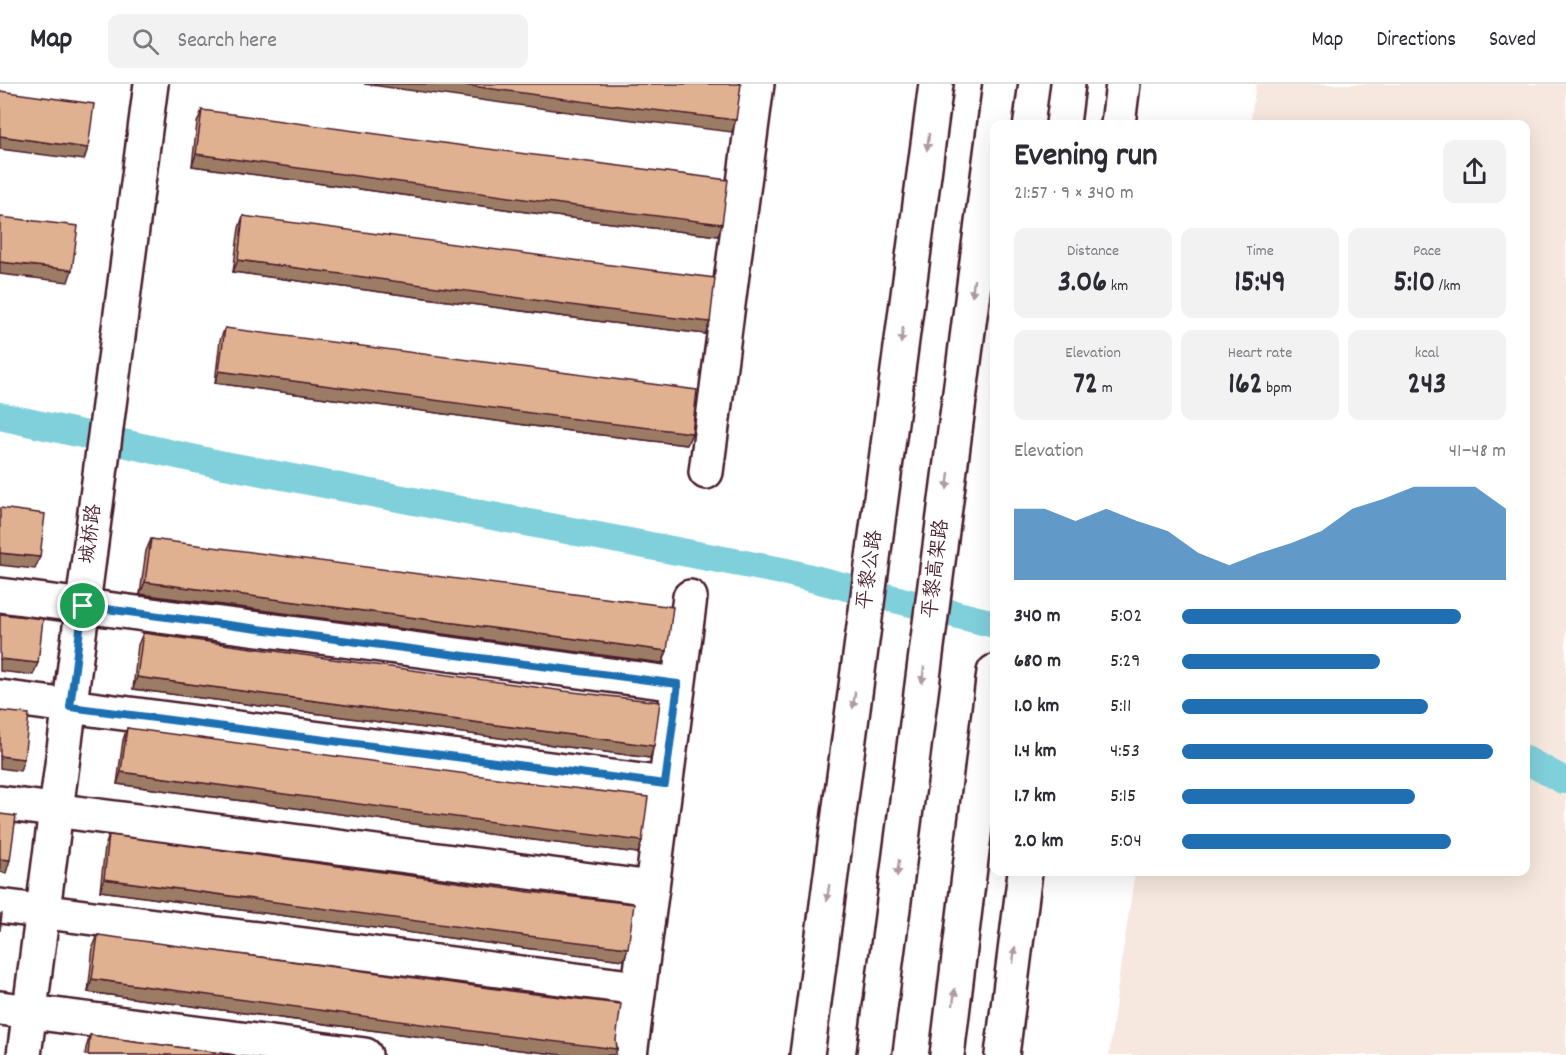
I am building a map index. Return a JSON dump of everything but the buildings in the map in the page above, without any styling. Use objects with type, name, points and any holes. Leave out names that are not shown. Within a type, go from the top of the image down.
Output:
[{"type":"main road","name":"城桥路","points":[[24,1055],[15,1009],[43,911],[151,84]]},
{"type":"main road","points":[[706,472],[757,84]]},
{"type":"main road","name":"平黎公路","points":[[807,1055],[936,84]]},
{"type":"main road","name":"平黎高架路","points":[[995,120],[1000,84]]},
{"type":"main road","points":[[1064,120],[1068,84]]},
{"type":"main road","points":[[1118,120],[1123,84]]},
{"type":"main road","name":"平黎高架路","points":[[874,1055],[990,161]]},
{"type":"main road","points":[[0,596],[678,684]]},
{"type":"main road","points":[[630,1055],[690,597]]},
{"type":"main road","points":[[0,697],[665,784]]},
{"type":"main road","points":[[947,1055],[990,705]]},
{"type":"main road","points":[[0,803],[651,888]]},
{"type":"main road","points":[[1002,1055],[1024,876]]},
{"type":"main road","points":[[0,906],[638,988]]},
{"type":"main road","points":[[15,1009],[365,1055]]},
{"type":"shaded area","points":[[1256,84],[1566,84],[1566,1055],[1109,1055],[1134,876],[1530,876],[1530,120],[1251,120]]},
{"type":"waterway","points":[[0,416],[214,463],[787,572],[990,623]]},
{"type":"waterway","points":[[1530,762],[1566,780]]},
{"type":"route","points":[[83,606],[678,684],[665,784],[70,707],[83,606]]}]
